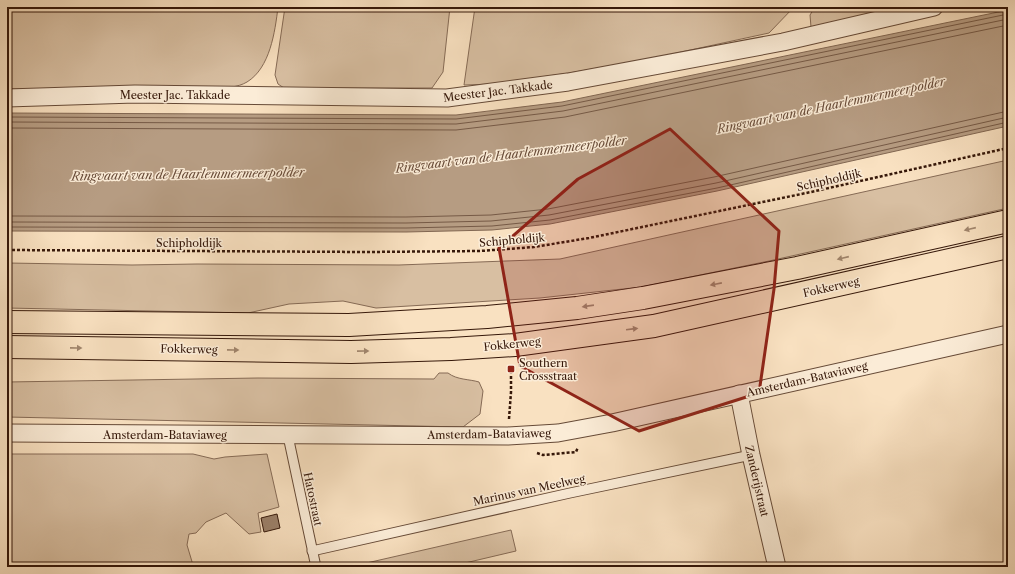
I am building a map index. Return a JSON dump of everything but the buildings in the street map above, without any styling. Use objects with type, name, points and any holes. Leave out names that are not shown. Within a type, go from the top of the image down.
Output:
[{"type":"main road","points":[[7,322],[349,325],[487,317],[643,298],[797,268],[1008,221]]},
{"type":"main road","name":"Fokkerweg","points":[[7,347],[351,352],[451,349],[515,345],[654,326],[1008,247]]},
{"type":"street","name":"Meester Jac. Takkade","points":[[7,98],[143,94],[447,98],[583,79],[783,42],[934,7]]},
{"type":"street","name":"Amsterdam-Bataviaweg","points":[[7,433],[288,436],[508,436],[558,433],[612,423],[1008,334]]},
{"type":"street","name":"Zanderijstraat","points":[[739,394],[751,456],[777,567]]},
{"type":"lane","name":"Hatostraat","points":[[288,436],[316,567]]},
{"type":"lane","name":"Marinus van Meelweg","points":[[312,551],[570,493],[751,456]]},
{"type":"path","name":"Schipholdijk","points":[[7,250],[458,252],[534,247],[589,238],[811,192],[1008,148]]},
{"type":"path","points":[[508,436],[511,369]]},
{"type":"highlighted area","points":[[670,129],[779,231],[774,289],[759,393],[639,431],[520,366],[499,248],[578,179]]},
{"type":"shaded area","points":[[7,7],[278,7],[273,38],[266,59],[255,76],[240,85],[232,87],[7,89]]},
{"type":"shaded area","points":[[285,7],[450,7],[443,72],[432,88],[284,88],[278,84],[275,75]]},
{"type":"shaded area","points":[[475,7],[794,7],[769,33],[649,59],[569,73],[493,84],[464,85]]},
{"type":"shaded area","points":[[815,7],[903,7],[811,27],[810,15]]},
{"type":"shaded area","points":[[1008,160],[1008,208],[769,261],[641,287],[540,298],[376,308],[343,301],[289,304],[248,313],[7,308],[7,263],[132,265],[399,265],[560,259]]},
{"type":"shaded area","points":[[439,373],[448,373],[459,378],[479,382],[483,391],[480,414],[463,427],[7,417],[7,382],[258,378],[434,379]]},
{"type":"shaded area","points":[[7,454],[193,454],[214,459],[267,454],[279,507],[258,513],[261,532],[249,534],[226,513],[206,522],[196,533],[189,534],[187,545],[193,565],[196,567],[7,567]]},
{"type":"shaded area","points":[[511,530],[516,551],[448,567],[349,567]]},
{"type":"water","name":"Ringvaart van de Haarlemmermeerpolder","points":[[1008,10],[1008,126],[717,191],[550,224],[492,230],[406,232],[7,231],[7,113],[456,115],[562,102]]},
{"type":"place","name":"Southern Crossstraat","points":[[511,369]]}]
